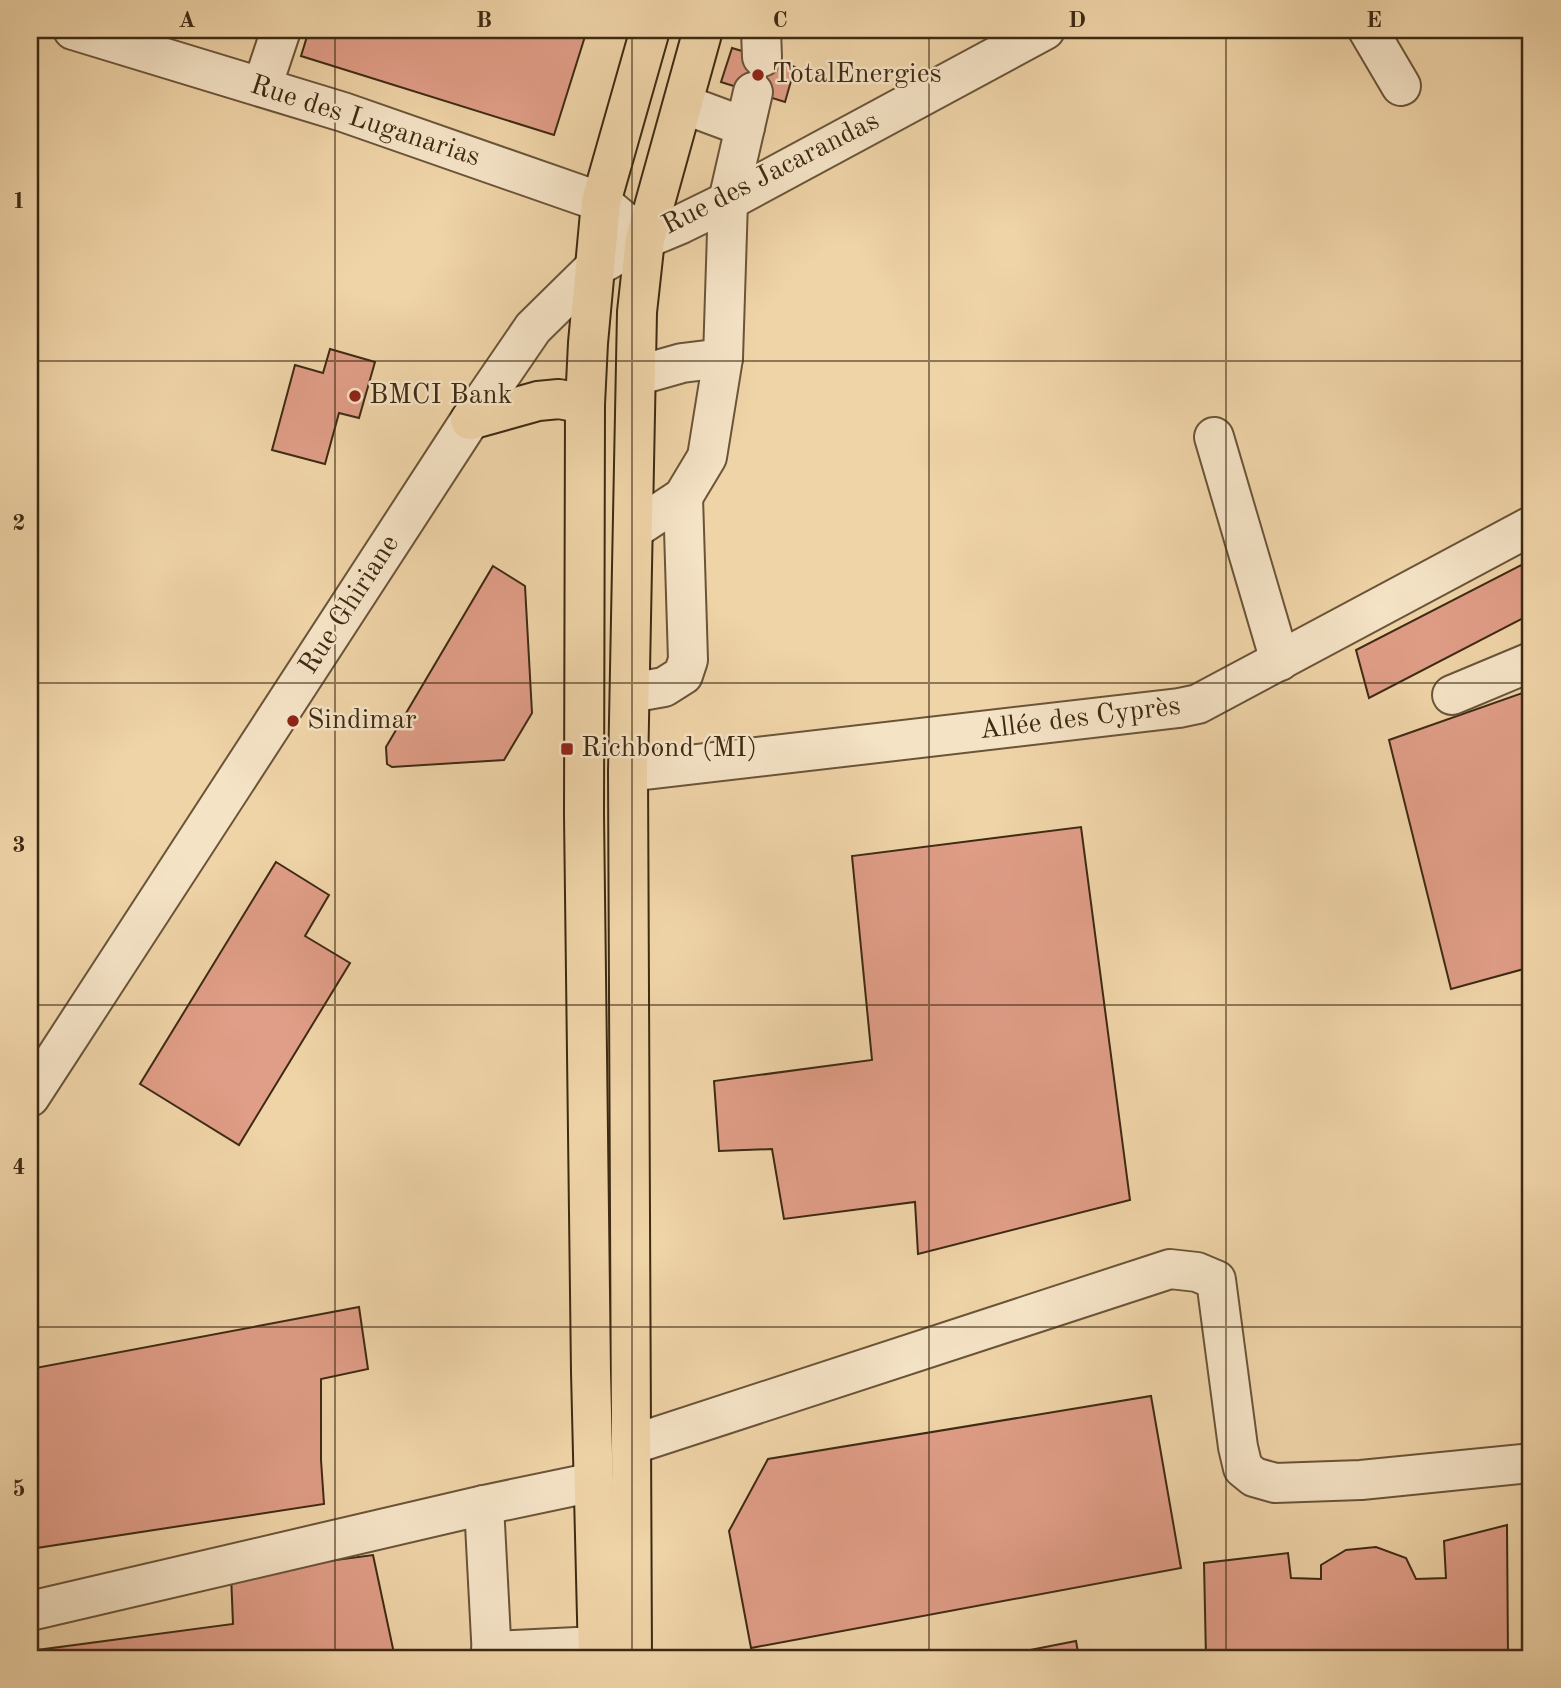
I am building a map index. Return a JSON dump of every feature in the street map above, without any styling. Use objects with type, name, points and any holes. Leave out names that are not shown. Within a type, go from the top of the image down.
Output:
[{"type":"main road","points":[[609,1654],[594,1482],[584,815],[585,404],[601,202],[650,30]]},
{"type":"main road","points":[[609,1654],[631,1446],[628,772],[637,312],[645,239],[703,30]]},
{"type":"main road","points":[[470,420],[538,401],[559,400],[585,404]]},
{"type":"street","name":"Rue des Luganarias","points":[[73,30],[172,44],[262,87],[343,112],[601,202],[645,239]]},
{"type":"street","points":[[262,87],[281,30]]},
{"type":"street","points":[[1368,30],[1401,86]]},
{"type":"street","name":"Rue des Jacarandas","points":[[594,268],[645,239],[728,201],[1030,33]]},
{"type":"street","points":[[683,104],[755,76]]},
{"type":"street","points":[[633,530],[683,497],[707,457],[723,358],[728,201],[755,76]]},
{"type":"street","name":"Rue Ghiriane","points":[[30,1097],[470,420],[533,328],[594,268]]},
{"type":"street","points":[[635,376],[682,363],[723,358]]},
{"type":"street","points":[[1214,436],[1280,661]]},
{"type":"street","points":[[630,693],[664,687],[682,675],[688,660],[683,497]]},
{"type":"street","name":"Allée des Cyprès","points":[[628,772],[1198,704],[1531,526]]},
{"type":"street","points":[[1452,695],[1531,662]]},
{"type":"street","points":[[631,1446],[1170,1269],[1197,1272],[1216,1280],[1238,1447],[1243,1468],[1254,1477],[1275,1483],[1361,1480],[1531,1463]]},
{"type":"street","points":[[30,1611],[484,1505],[594,1482]]},
{"type":"street","points":[[484,1505],[491,1654],[609,1654]]},
{"type":"building","points":[[309,30],[587,30],[554,135],[301,56]]},
{"type":"building","name":"TotalEnergies","points":[[732,48],[795,67],[785,102],[721,82]]},
{"type":"building","points":[[330,349],[375,362],[359,418],[339,413],[325,464],[272,450],[295,365],[323,373]]},
{"type":"building","points":[[1531,560],[1531,614],[1369,698],[1356,650]]},
{"type":"building","points":[[493,566],[525,586],[532,713],[504,760],[392,767],[387,764],[386,747]]},
{"type":"building","points":[[1531,690],[1531,967],[1451,989],[1389,740]]},
{"type":"building","points":[[1081,827],[1130,1200],[918,1254],[915,1202],[784,1219],[772,1149],[719,1151],[714,1081],[872,1060],[852,856]]},
{"type":"building","points":[[276,862],[329,895],[305,936],[350,963],[239,1145],[140,1084]]},
{"type":"building","points":[[359,1307],[368,1369],[321,1379],[324,1504],[30,1549],[30,1369]]},
{"type":"building","points":[[1151,1396],[1181,1568],[751,1648],[729,1531],[768,1459]]},
{"type":"building","points":[[1507,1525],[1508,1658],[1206,1658],[1204,1563],[1288,1553],[1291,1578],[1321,1579],[1321,1565],[1346,1550],[1376,1547],[1406,1558],[1416,1579],[1446,1578],[1444,1541]]},
{"type":"building","points":[[373,1555],[395,1658],[30,1658],[30,1651],[233,1624],[231,1574]]},
{"type":"building","points":[[1076,1641],[1079,1658],[989,1658]]},
{"type":"place","name":"TotalEnergies","points":[[758,75]]},
{"type":"place","name":"BMCI Bank","points":[[355,396]]},
{"type":"place","name":"Sindimar","points":[[293,721]]},
{"type":"place","name":"Richbond (MI)","points":[[567,749]]}]
